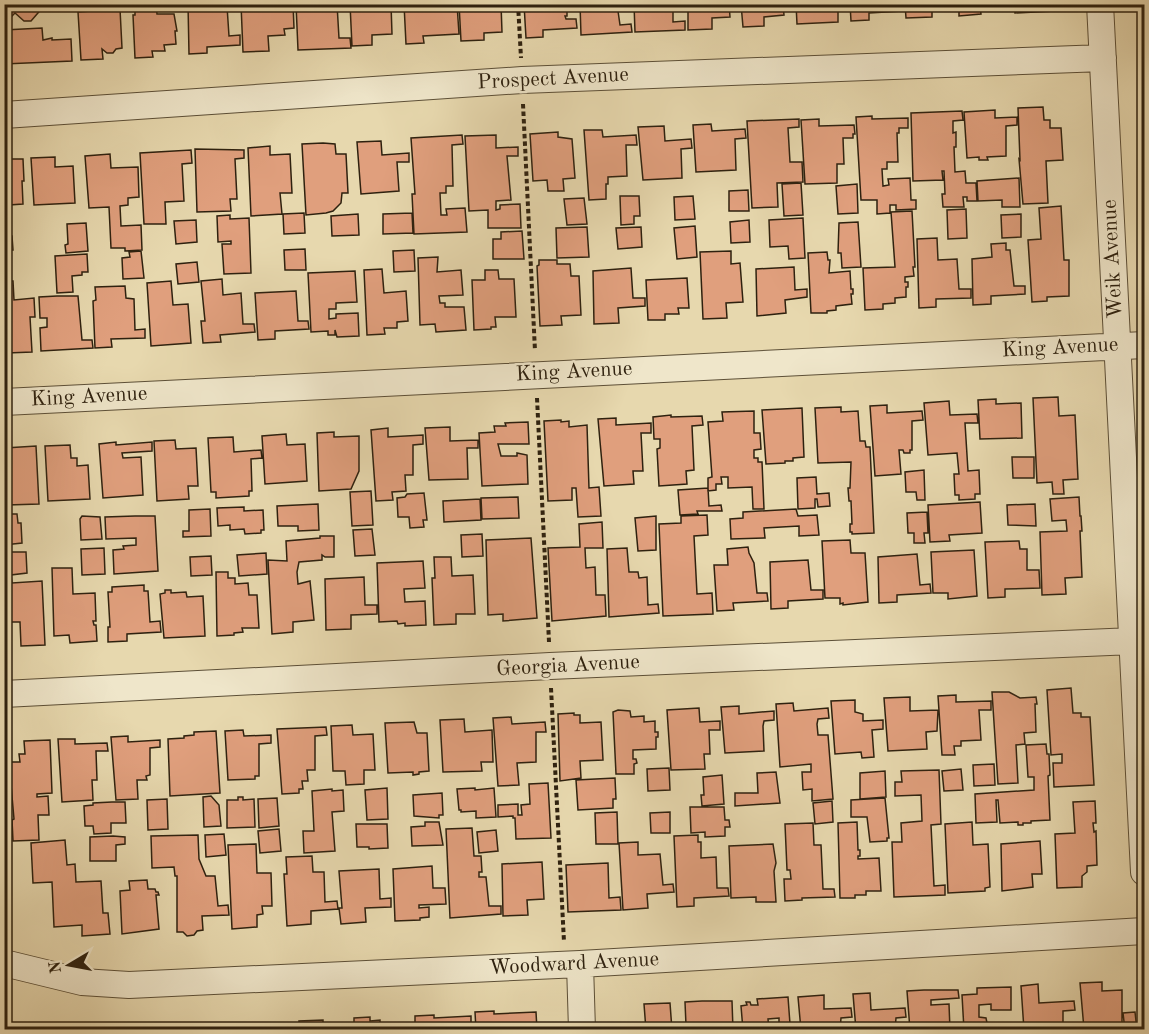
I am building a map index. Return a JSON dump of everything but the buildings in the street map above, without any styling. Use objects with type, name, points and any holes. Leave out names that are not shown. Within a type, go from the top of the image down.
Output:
[{"type":"street","name":"Weik Avenue","points":[[1100,4],[1144,872]]},
{"type":"street","name":"Prospect Avenue","points":[[4,115],[522,80],[1103,58]]},
{"type":"street","name":"King Avenue","points":[[4,402],[1144,345]]},
{"type":"street","name":"Georgia Avenue","points":[[4,694],[550,666],[1132,641]]},
{"type":"street","name":"Woodward Avenue","points":[[4,963],[82,982],[129,985],[573,964],[1144,931]]},
{"type":"street","points":[[573,964],[582,1029]]},
{"type":"path","points":[[518,4],[550,666],[573,964]]}]
